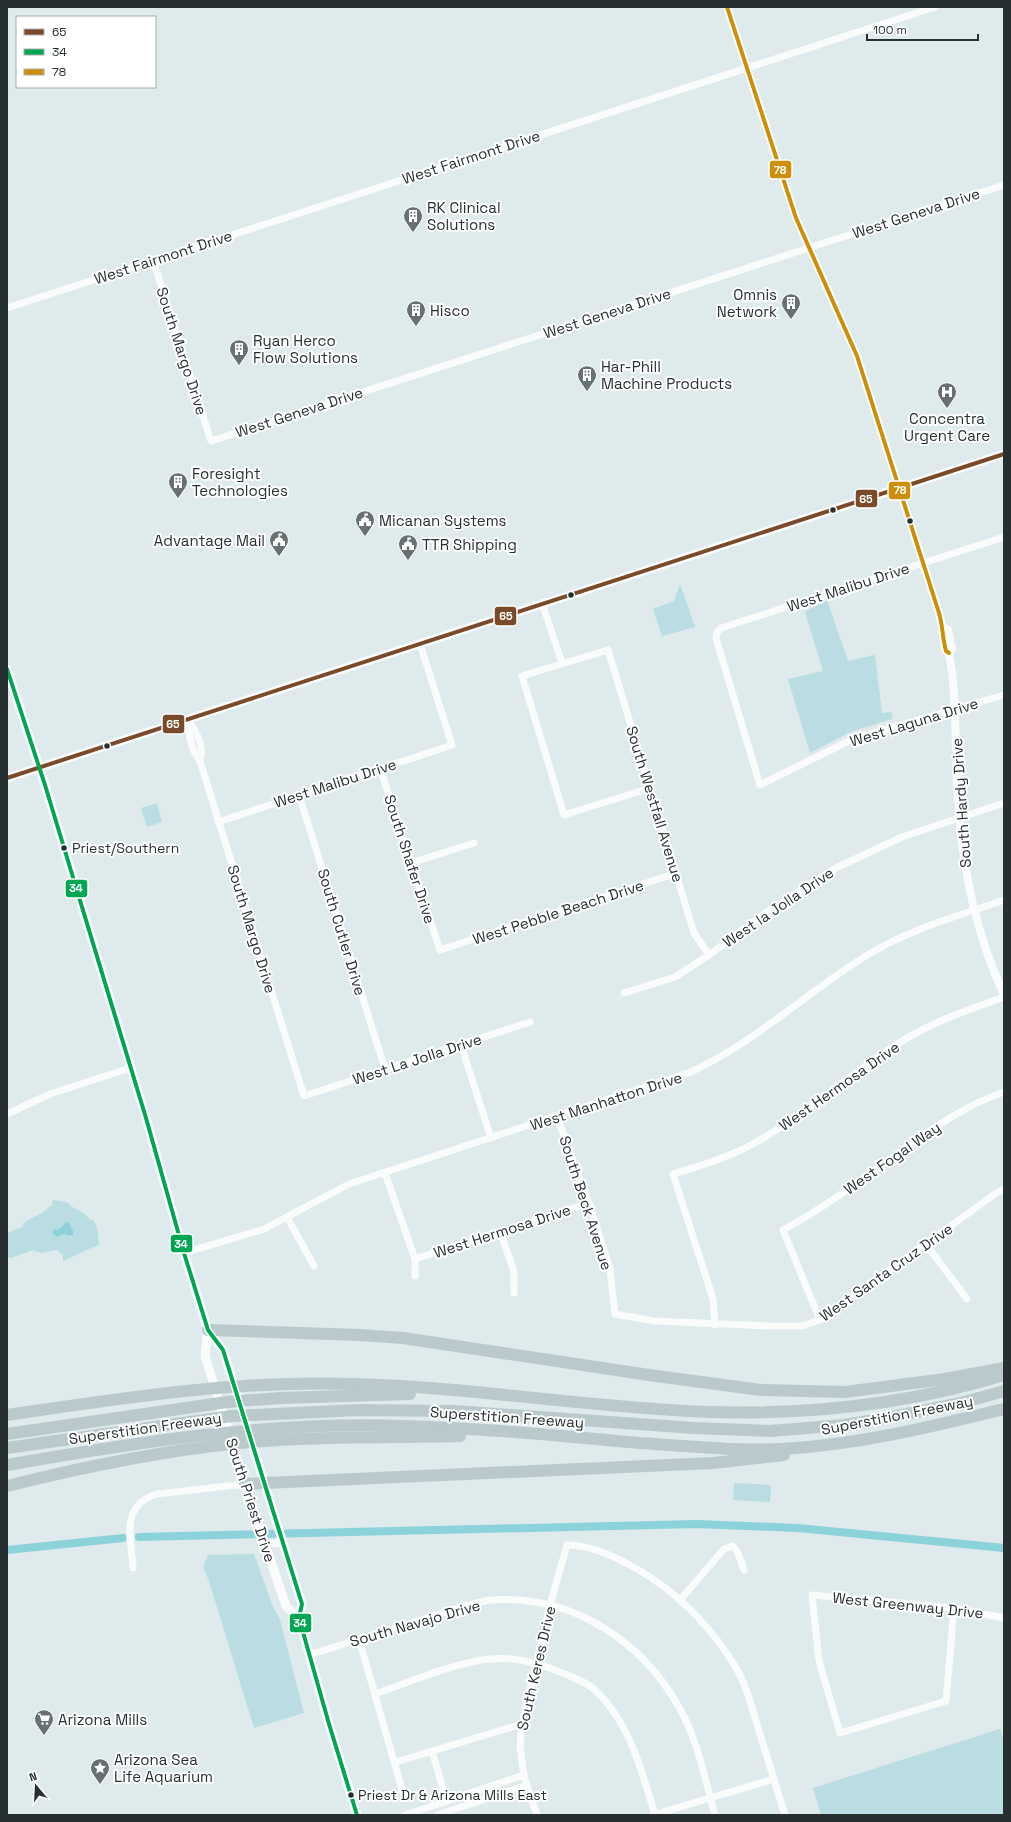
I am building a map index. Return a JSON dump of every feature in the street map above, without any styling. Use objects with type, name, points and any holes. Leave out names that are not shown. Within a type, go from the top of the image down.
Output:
[{"type":"highway","points":[[208,1330],[360,1335],[403,1338],[649,1375],[761,1390],[845,1392],[907,1385],[1004,1368]]},
{"type":"highway","name":"Superstition Freeway","points":[[93,1403],[220,1387],[280,1384],[360,1384],[430,1388],[710,1412],[812,1410],[845,1408],[916,1397],[1004,1375]]},
{"type":"highway","points":[[7,1448],[232,1416],[359,1410],[455,1411],[694,1428],[770,1431],[844,1425],[887,1418],[961,1403],[1004,1391]]},
{"type":"highway","points":[[7,1434],[227,1402],[281,1398],[410,1394],[522,1397]]},
{"type":"highway","points":[[7,1407],[93,1403]]},
{"type":"highway","points":[[7,1415],[93,1403]]},
{"type":"highway","name":"Superstition Freeway","points":[[7,1465],[234,1431],[284,1434],[403,1426],[733,1448],[778,1449],[822,1446],[868,1440],[1004,1409]]},
{"type":"highway","points":[[7,1486],[67,1471],[284,1434]]},
{"type":"highway","points":[[7,1458],[73,1447],[190,1437]]},
{"type":"highway","points":[[245,1484],[713,1463],[787,1455],[868,1440]]},
{"type":"main road","points":[[7,778],[1004,454]]},
{"type":"main road","name":"South Priest Drive","points":[[7,669],[156,1148],[184,1253],[208,1330],[223,1350],[302,1604],[299,1618],[357,1815]]},
{"type":"main road","name":"South Priest Drive","points":[[208,1330],[205,1356],[245,1484],[286,1606],[299,1618]]},
{"type":"street","name":"South Hardy Drive","points":[[727,7],[785,184],[808,248],[842,320],[857,356],[943,627],[941,632],[946,651],[949,653],[956,708],[959,818],[964,863],[974,910],[987,953],[1004,996]]},
{"type":"street","name":"West Fairmont Drive","points":[[7,308],[935,7]]},
{"type":"street","name":"West Geneva Drive","points":[[211,441],[1004,185]]},
{"type":"street","name":"South Margo Drive","points":[[153,260],[211,441]]},
{"type":"street","name":"West Malibu Drive","points":[[760,785],[716,638],[717,632],[721,628],[1004,537]]},
{"type":"street","points":[[542,603],[562,663],[522,676],[564,815],[650,788]]},
{"type":"street","name":"West Malibu Drive","points":[[218,822],[452,745],[420,644]]},
{"type":"street","name":"South Westfall Avenue","points":[[562,663],[608,650],[694,933],[709,954]]},
{"type":"street","name":"West Laguna Drive","points":[[760,785],[855,738],[1004,695]]},
{"type":"street","name":"South Margo Drive","points":[[188,719],[189,736],[194,753],[200,761],[304,1096]]},
{"type":"street","name":"South Shafer Drive","points":[[380,768],[440,950]]},
{"type":"street","name":"South Cutler Drive","points":[[299,795],[385,1069]]},
{"type":"street","name":"West la Jolla Drive","points":[[624,993],[675,977],[771,908],[836,868],[902,837],[1004,803]]},
{"type":"street","points":[[411,863],[474,843]]},
{"type":"street","name":"West Pebble Beach Drive","points":[[440,950],[677,873]]},
{"type":"street","name":"West Manhatton Drive","points":[[184,1253],[264,1229],[342,1188],[677,1078],[709,1064],[869,954],[890,942],[1004,900]]},
{"type":"street","name":"West Hermosa Drive","points":[[714,1324],[713,1299],[673,1174],[724,1158],[760,1141],[900,1042],[957,1013],[1004,996]]},
{"type":"street","name":"West La Jolla Drive","points":[[304,1096],[530,1022]]},
{"type":"street","points":[[461,1044],[491,1138]]},
{"type":"street","points":[[7,1114],[50,1094],[130,1068]]},
{"type":"street","name":"West Fogal Way","points":[[820,1320],[784,1230],[813,1214],[950,1117],[992,1096],[1004,1092]]},
{"type":"street","name":"South Beck Avenue","points":[[557,1117],[589,1204],[610,1269],[615,1314]]},
{"type":"street","points":[[385,1173],[414,1259],[416,1276]]},
{"type":"street","name":"West Santa Cruz Drive","points":[[615,1314],[654,1321],[802,1326],[820,1320],[1004,1189]]},
{"type":"street","name":"West Hermosa Drive","points":[[414,1259],[589,1204]]},
{"type":"street","points":[[288,1217],[314,1266]]},
{"type":"street","points":[[500,1231],[514,1272],[514,1293]]},
{"type":"street","points":[[926,1244],[967,1299]]},
{"type":"street","points":[[133,1568],[130,1519],[138,1504],[150,1496],[245,1484]]},
{"type":"street","points":[[265,1542],[283,1542]]},
{"type":"street","name":"South Keres Drive","points":[[536,1815],[524,1776],[520,1746],[522,1724],[550,1605],[567,1545],[583,1545],[618,1558],[653,1578],[680,1600]]},
{"type":"street","points":[[744,1570],[734,1546],[724,1549],[680,1600],[710,1630],[738,1672],[750,1700],[785,1815]]},
{"type":"street","name":"West Greenway Drive","points":[[954,1608],[946,1702],[840,1733],[819,1661],[812,1595],[954,1608],[1004,1618]]},
{"type":"street","name":"South Navajo Drive","points":[[309,1655],[359,1638],[465,1606],[491,1600],[521,1601],[550,1605],[574,1612],[598,1623],[619,1636],[640,1655],[662,1679],[681,1710],[692,1736],[715,1815]]},
{"type":"street","points":[[359,1638],[396,1762],[403,1793]]},
{"type":"street","points":[[375,1694],[460,1665],[482,1660],[514,1658],[566,1674],[595,1690],[614,1715],[631,1742],[654,1815],[710,1797],[774,1780]]},
{"type":"street","points":[[396,1762],[522,1724]]},
{"type":"street","points":[[432,1751],[443,1789]]},
{"type":"street","points":[[405,1815],[524,1776]]},
{"type":"street","points":[[437,1815],[527,1785]]},
{"type":"street","points":[[483,1789],[486,1799]]},
{"type":"street","points":[[444,1802],[447,1812]]},
{"type":"shaded area","points":[[680,584],[695,627],[662,636],[653,609],[674,601]]},
{"type":"shaded area","points":[[827,600],[848,661],[875,655],[882,713],[892,712],[892,719],[850,732],[810,753],[788,679],[823,671],[805,612]]},
{"type":"shaded area","points":[[157,803],[162,822],[147,827],[141,808]]},
{"type":"shaded area","points":[[53,1200],[67,1202],[93,1220],[97,1227],[99,1245],[63,1261],[63,1255],[57,1250],[41,1253],[33,1250],[11,1258],[7,1257],[7,1233],[22,1227],[25,1222],[42,1213],[52,1205]],"holes":[[[63,1224],[70,1225],[71,1237],[64,1234],[57,1237],[56,1229],[59,1229]]]},
{"type":"shaded area","points":[[734,1483],[771,1485],[770,1502],[733,1500]]},
{"type":"shaded area","points":[[254,1554],[273,1607],[280,1620],[304,1713],[254,1728],[209,1581],[203,1567],[208,1555]]},
{"type":"shaded area","points":[[1000,1729],[1004,1743],[1004,1815],[821,1815],[813,1788]]},
{"type":"water","points":[[66,1222],[69,1223],[73,1231],[73,1235],[69,1236],[64,1234],[57,1237],[53,1234],[53,1230],[59,1229]]},
{"type":"waterway","points":[[139,1537],[697,1524],[798,1528],[1004,1548]]},
{"type":"waterway","points":[[7,1550],[123,1538]]},
{"type":"transit line","name":"78","points":[[727,7],[796,218],[857,356],[939,613],[946,651],[949,653]]},
{"type":"transit line","name":"65","points":[[7,778],[1004,454]]},
{"type":"transit line","name":"34","points":[[7,669],[45,785],[146,1118],[184,1253],[208,1330],[223,1350],[302,1604],[299,1618],[357,1815]]},
{"type":"place","name":"RK Clinical Solutions","points":[[413,233]]},
{"type":"place","name":"Omnis Network","points":[[791,320]]},
{"type":"place","name":"Hisco","points":[[416,327]]},
{"type":"place","name":"Ryan Herco Flow Solutions","points":[[239,366]]},
{"type":"place","name":"Har-Phill Machine Products","points":[[587,392]]},
{"type":"place","name":"Concentra Urgent Care","points":[[947,409]]},
{"type":"place","name":"Foresight Technologies","points":[[178,499]]},
{"type":"place","name":"Micanan Systems","points":[[365,537]]},
{"type":"place","name":"Advantage Mail","points":[[279,557]]},
{"type":"place","name":"TTR Shipping","points":[[408,561]]},
{"type":"place","name":"Priest/Southern","points":[[64,848]]},
{"type":"place","name":"Arizona Mills","points":[[44,1736]]},
{"type":"place","name":"Arizona Sea Life Aquarium","points":[[100,1785]]},
{"type":"place","name":"Priest Dr & Arizona Mills East","points":[[351,1795]]}]
